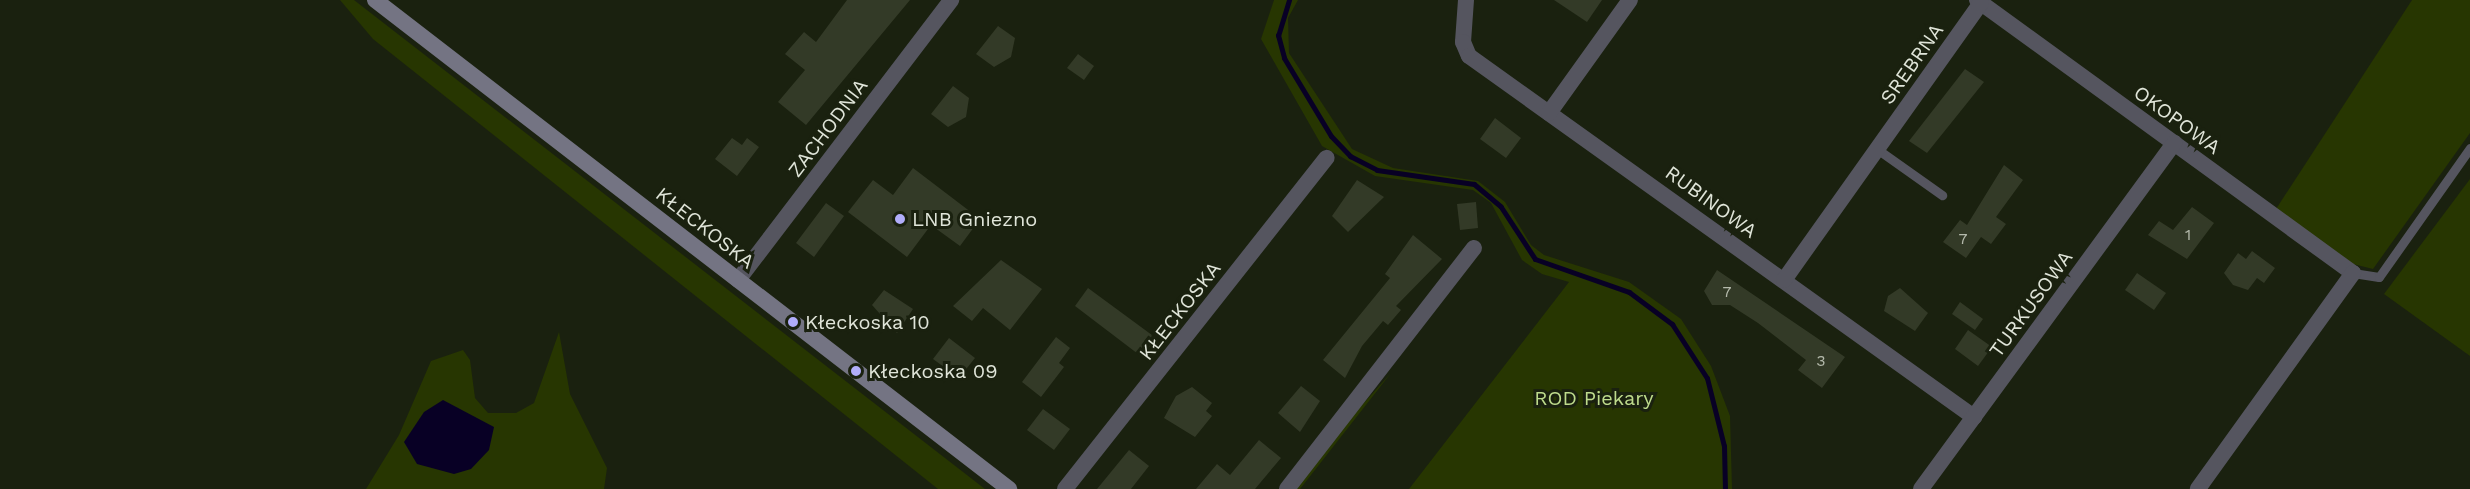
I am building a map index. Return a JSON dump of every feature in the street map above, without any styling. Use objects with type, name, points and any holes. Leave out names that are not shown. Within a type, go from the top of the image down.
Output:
[{"type":"main road","name":"KŁECKOSKA","points":[[375,0],[1009,489]]},
{"type":"street","name":"ZACHODNIA","points":[[738,280],[951,0]]},
{"type":"street","name":"RUBINOWA","points":[[1466,0],[1463,42],[1470,56],[1974,417]]},
{"type":"street","points":[[1549,113],[1629,0]]},
{"type":"street","name":"OKOPOWA","points":[[1979,2],[2353,273]]},
{"type":"street","name":"SREBRNA","points":[[1784,280],[1979,2]]},
{"type":"street","name":"TURKUSOWA","points":[[1921,489],[2174,143]]},
{"type":"street","name":"KŁECKOSKA","points":[[1065,489],[1326,158]]},
{"type":"street","points":[[1287,489],[1474,248]]},
{"type":"street","points":[[2198,489],[2353,273]]},
{"type":"lane","points":[[2353,273],[2379,277],[2470,148]]},
{"type":"lane","points":[[1877,150],[1942,195]]},
{"type":"green space","points":[[340,0],[354,0],[985,489],[938,489],[373,39]]},
{"type":"green space","name":"ROD Piekary","points":[[1274,0],[1298,0],[1288,18],[1289,53],[1352,149],[1393,168],[1478,181],[1505,202],[1531,245],[1544,255],[1629,282],[1681,319],[1711,366],[1730,416],[1732,489],[1409,489],[1569,282],[1542,274],[1522,260],[1491,203],[1473,190],[1375,176],[1322,146],[1261,39]]},
{"type":"green space","points":[[2412,0],[2470,0],[2470,133],[2373,269],[2353,264],[2276,209]]},
{"type":"green space","points":[[2470,179],[2470,356],[2384,294]]},
{"type":"green space","points":[[559,332],[570,394],[607,468],[604,489],[366,489],[399,435],[431,361],[463,350],[470,360],[475,398],[488,413],[516,413],[534,403]]},
{"type":"green space","points":[[1391,373],[1300,489],[1296,489],[1352,416]]},
{"type":"shaded area","points":[[443,400],[494,427],[489,450],[471,469],[454,474],[417,464],[404,442],[424,412]]},
{"type":"building","points":[[847,0],[910,0],[806,125],[778,102],[805,70],[785,54],[804,32],[816,42]]},
{"type":"building","points":[[1554,0],[1602,0],[1587,22]]},
{"type":"building","points":[[998,26],[1015,38],[1011,57],[994,67],[976,54]]},
{"type":"building","points":[[1078,54],[1094,66],[1084,80],[1067,68]]},
{"type":"building","points":[[1965,69],[1984,82],[1927,153],[1909,141]]},
{"type":"building","points":[[953,86],[969,98],[966,117],[948,127],[931,114]]},
{"type":"building","points":[[1495,118],[1521,138],[1506,158],[1480,139]]},
{"type":"building","points":[[732,138],[742,145],[747,138],[759,147],[737,176],[715,159]]},
{"type":"building","points":[[2004,165],[2023,180],[1996,217],[2006,224],[1991,244],[1981,237],[1966,258],[1943,242],[1960,220],[1967,225]]},
{"type":"building","points":[[913,168],[980,219],[960,246],[931,225],[907,257],[848,212],[873,180],[893,195]]},
{"type":"building","points":[[1357,180],[1384,197],[1348,232],[1332,216]]},
{"type":"building","points":[[1476,202],[1478,228],[1460,230],[1457,204]]},
{"type":"building","points":[[826,203],[844,216],[814,257],[796,243]]},
{"type":"building","points":[[2192,207],[2214,223],[2187,259],[2148,235],[2159,221],[2173,230]]},
{"type":"building","points":[[1413,235],[1442,259],[1396,306],[1401,310],[1388,325],[1383,321],[1362,346],[1345,378],[1323,360],[1390,278],[1385,274]]},
{"type":"building","points":[[2252,251],[2275,268],[2264,283],[2257,278],[2248,290],[2233,285],[2224,273],[2238,253],[2246,259]]},
{"type":"building","points":[[1001,260],[1042,289],[1010,330],[983,308],[972,321],[953,306]]},
{"type":"building","points":[[1717,270],[1845,357],[1822,388],[1798,370],[1806,360],[1758,323],[1730,305],[1712,305],[1704,291]]},
{"type":"building","points":[[2137,273],[2166,293],[2154,310],[2125,290]]},
{"type":"building","points":[[1088,288],[1156,338],[1142,357],[1075,306]]},
{"type":"building","points":[[1900,288],[1928,313],[1915,331],[1884,311],[1888,296]]},
{"type":"building","points":[[884,290],[913,309],[897,333],[872,305]]},
{"type":"building","points":[[1960,302],[1983,319],[1975,330],[1952,314]]},
{"type":"building","points":[[1968,330],[1992,347],[1978,366],[1955,349]]},
{"type":"building","points":[[1056,337],[1070,348],[1059,363],[1064,367],[1041,397],[1022,382]]},
{"type":"building","points":[[949,338],[975,358],[959,378],[933,359]]},
{"type":"building","points":[[1301,386],[1320,401],[1300,432],[1278,413]]},
{"type":"building","points":[[1192,387],[1212,403],[1206,411],[1212,416],[1195,437],[1164,418],[1176,396]]},
{"type":"building","points":[[1043,409],[1070,429],[1054,450],[1027,430]]},
{"type":"building","points":[[1259,440],[1281,458],[1255,489],[1196,489],[1217,464],[1230,475]]},
{"type":"building","points":[[1129,450],[1149,466],[1131,489],[1097,489]]},
{"type":"waterway","points":[[1289,0],[1278,35],[1284,58],[1331,136],[1350,156],[1377,170],[1474,184],[1501,207],[1535,259],[1629,292],[1672,324],[1707,378],[1724,446],[1725,489]]},
{"type":"place","name":"LNB Gniezno","points":[[900,219]]},
{"type":"place","name":"Kłeckoska 10","points":[[793,322]]},
{"type":"place","name":"Kłeckoska 09","points":[[856,371]]}]
